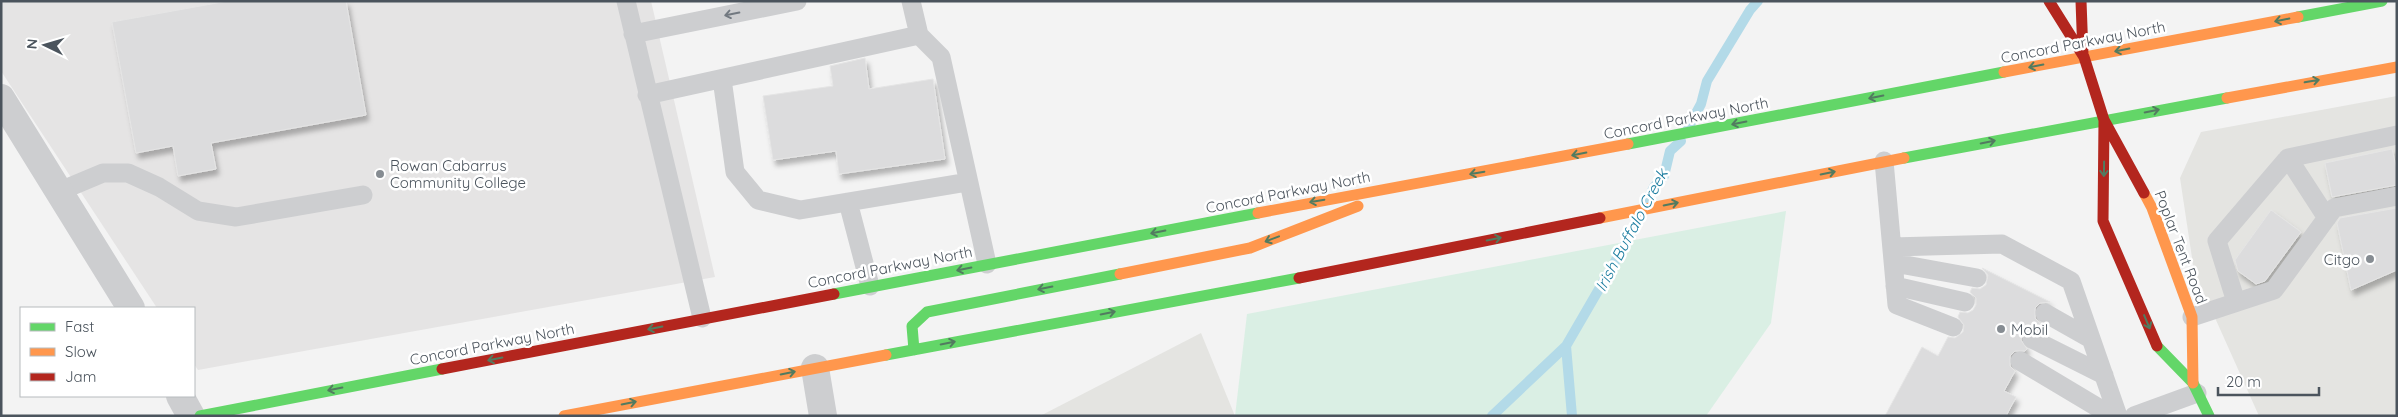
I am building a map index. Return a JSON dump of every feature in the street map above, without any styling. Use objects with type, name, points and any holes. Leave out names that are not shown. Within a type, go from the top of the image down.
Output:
[{"type":"main road","points":[[2048,1],[2084,57]]},
{"type":"main road","points":[[2081,1],[2084,57],[2104,120]]},
{"type":"main road","name":"Concord Parkway North","points":[[200,416],[702,318],[2084,57],[2310,8],[2382,1]]},
{"type":"main road","points":[[564,416],[606,412],[815,368],[1341,270],[1884,161],[2397,68]]},
{"type":"main road","name":"Poplar Tent Road","points":[[2104,120],[2152,208],[2192,317],[2195,388]]},
{"type":"main road","name":"Poplar Tent Road","points":[[2104,120],[2103,221],[2157,346],[2195,388],[2209,416]]},
{"type":"main road","points":[[914,350],[912,326],[927,312],[1250,248],[1416,183]]},
{"type":"street","points":[[1,98],[130,307]]},
{"type":"street","points":[[815,368],[823,416]]},
{"type":"street","points":[[181,397],[191,416]]},
{"type":"lane","points":[[626,1],[702,318]]},
{"type":"lane","points":[[634,34],[798,1]]},
{"type":"lane","points":[[912,1],[919,35],[940,57],[987,264]]},
{"type":"lane","points":[[647,95],[919,35]]},
{"type":"lane","points":[[722,78],[735,172],[758,200],[800,210],[968,182]]},
{"type":"lane","points":[[2236,302],[2218,241],[2288,158],[2397,135]]},
{"type":"lane","points":[[2288,158],[2327,218]]},
{"type":"lane","points":[[1884,161],[1897,305],[1952,328]]},
{"type":"lane","points":[[60,191],[103,173],[128,173],[159,187],[198,211],[236,217],[363,195]]},
{"type":"lane","points":[[2192,317],[2274,290],[2334,208],[2397,196]]},
{"type":"lane","points":[[848,202],[870,286]]},
{"type":"lane","points":[[1893,255],[2002,244],[2071,281],[2118,416]]},
{"type":"lane","points":[[1893,255],[1977,278]]},
{"type":"lane","points":[[1896,286],[1965,302]]},
{"type":"lane","points":[[2045,313],[2091,339]]},
{"type":"lane","points":[[2032,338],[2104,375]]},
{"type":"lane","points":[[2020,362],[2112,416]]},
{"type":"lane","points":[[2134,416],[2195,388]]},
{"type":"shaded area","name":"Rowan Cabarrus Community College","points":[[1,1],[651,1],[715,277],[198,370],[195,366],[195,307],[156,307],[1,71]]},
{"type":"shaded area","points":[[2397,96],[2397,416],[2259,416],[2194,271],[2180,178],[2201,132]]},
{"type":"shaded area","points":[[1201,333],[1235,416],[1040,416]]},
{"type":"green space","points":[[1786,211],[1771,323],[1706,416],[1235,416],[1247,314]]},
{"type":"building","points":[[228,1],[346,1],[366,115],[211,143],[216,169],[178,176],[173,146],[136,153],[112,22]]},
{"type":"building","points":[[865,58],[869,89],[933,79],[945,159],[839,174],[836,151],[773,160],[763,96],[833,86],[830,66]]},
{"type":"building","points":[[2392,149],[2397,170],[2397,185],[2332,197],[2325,163]]},
{"type":"building","name":"Citgo","points":[[2397,208],[2397,270],[2351,290],[2337,223],[2340,218]]},
{"type":"building","points":[[2271,210],[2301,232],[2265,281],[2256,284],[2238,271],[2235,260]]},
{"type":"building","points":[[1982,268],[2050,302],[2040,303],[2035,308],[2035,318],[2040,323],[2037,329],[2026,329],[2022,334],[2021,340],[2027,349],[2025,351],[2015,351],[2010,356],[2010,366],[2015,371],[2004,391],[2016,397],[2006,416],[1885,416],[1922,347],[1938,356],[1948,337],[1955,338],[1963,332],[1964,325],[1958,317],[1960,312],[1968,313],[1976,305],[1976,298],[1970,292],[1972,288],[1980,289],[1986,285],[1988,275]]},
{"type":"waterway","name":"Irish Buffalo Creek","points":[[1688,128],[1701,104],[1707,81],[1750,10],[1758,1]]},
{"type":"waterway","name":"Irish Buffalo Creek","points":[[1492,416],[1566,346],[1631,234],[1654,187],[1664,176],[1670,151],[1681,141]]},
{"type":"waterway","points":[[1566,346],[1572,416]]},
{"type":"traffic: fast","points":[[2298,17],[2382,1]]},
{"type":"traffic: fast","points":[[1628,144],[2004,72]]},
{"type":"traffic: fast","points":[[1904,158],[2227,98]]},
{"type":"traffic: fast","points":[[834,294],[1258,213]]},
{"type":"traffic: fast","points":[[914,350],[912,326],[927,312],[1120,274]]},
{"type":"traffic: fast","points":[[886,355],[1299,278]]},
{"type":"traffic: fast","points":[[2157,346],[2193,383],[2209,416]]},
{"type":"traffic: fast","points":[[200,416],[442,369]]},
{"type":"traffic: slow","points":[[2004,72],[2298,17]]},
{"type":"traffic: slow","points":[[2227,98],[2397,67]]},
{"type":"traffic: slow","points":[[1258,213],[1628,144]]},
{"type":"traffic: slow","points":[[1600,218],[1904,158]]},
{"type":"traffic: slow","points":[[2144,193],[2152,208],[2192,317],[2193,383]]},
{"type":"traffic: slow","points":[[1120,274],[1250,248],[1358,206]]},
{"type":"traffic: slow","points":[[564,416],[886,355]]},
{"type":"traffic: jam","points":[[2049,1],[2084,57],[2104,120],[2144,193]]},
{"type":"traffic: jam","points":[[2081,1],[2083,55]]},
{"type":"traffic: jam","points":[[2104,121],[2103,221],[2157,346]]},
{"type":"traffic: jam","points":[[1299,278],[1600,218]]},
{"type":"traffic: jam","points":[[442,369],[834,294]]},
{"type":"place","name":"Rowan Cabarrus Community College","points":[[380,174]]},
{"type":"place","name":"Citgo","points":[[2370,259]]},
{"type":"place","name":"Mobil","points":[[2001,329]]}]
